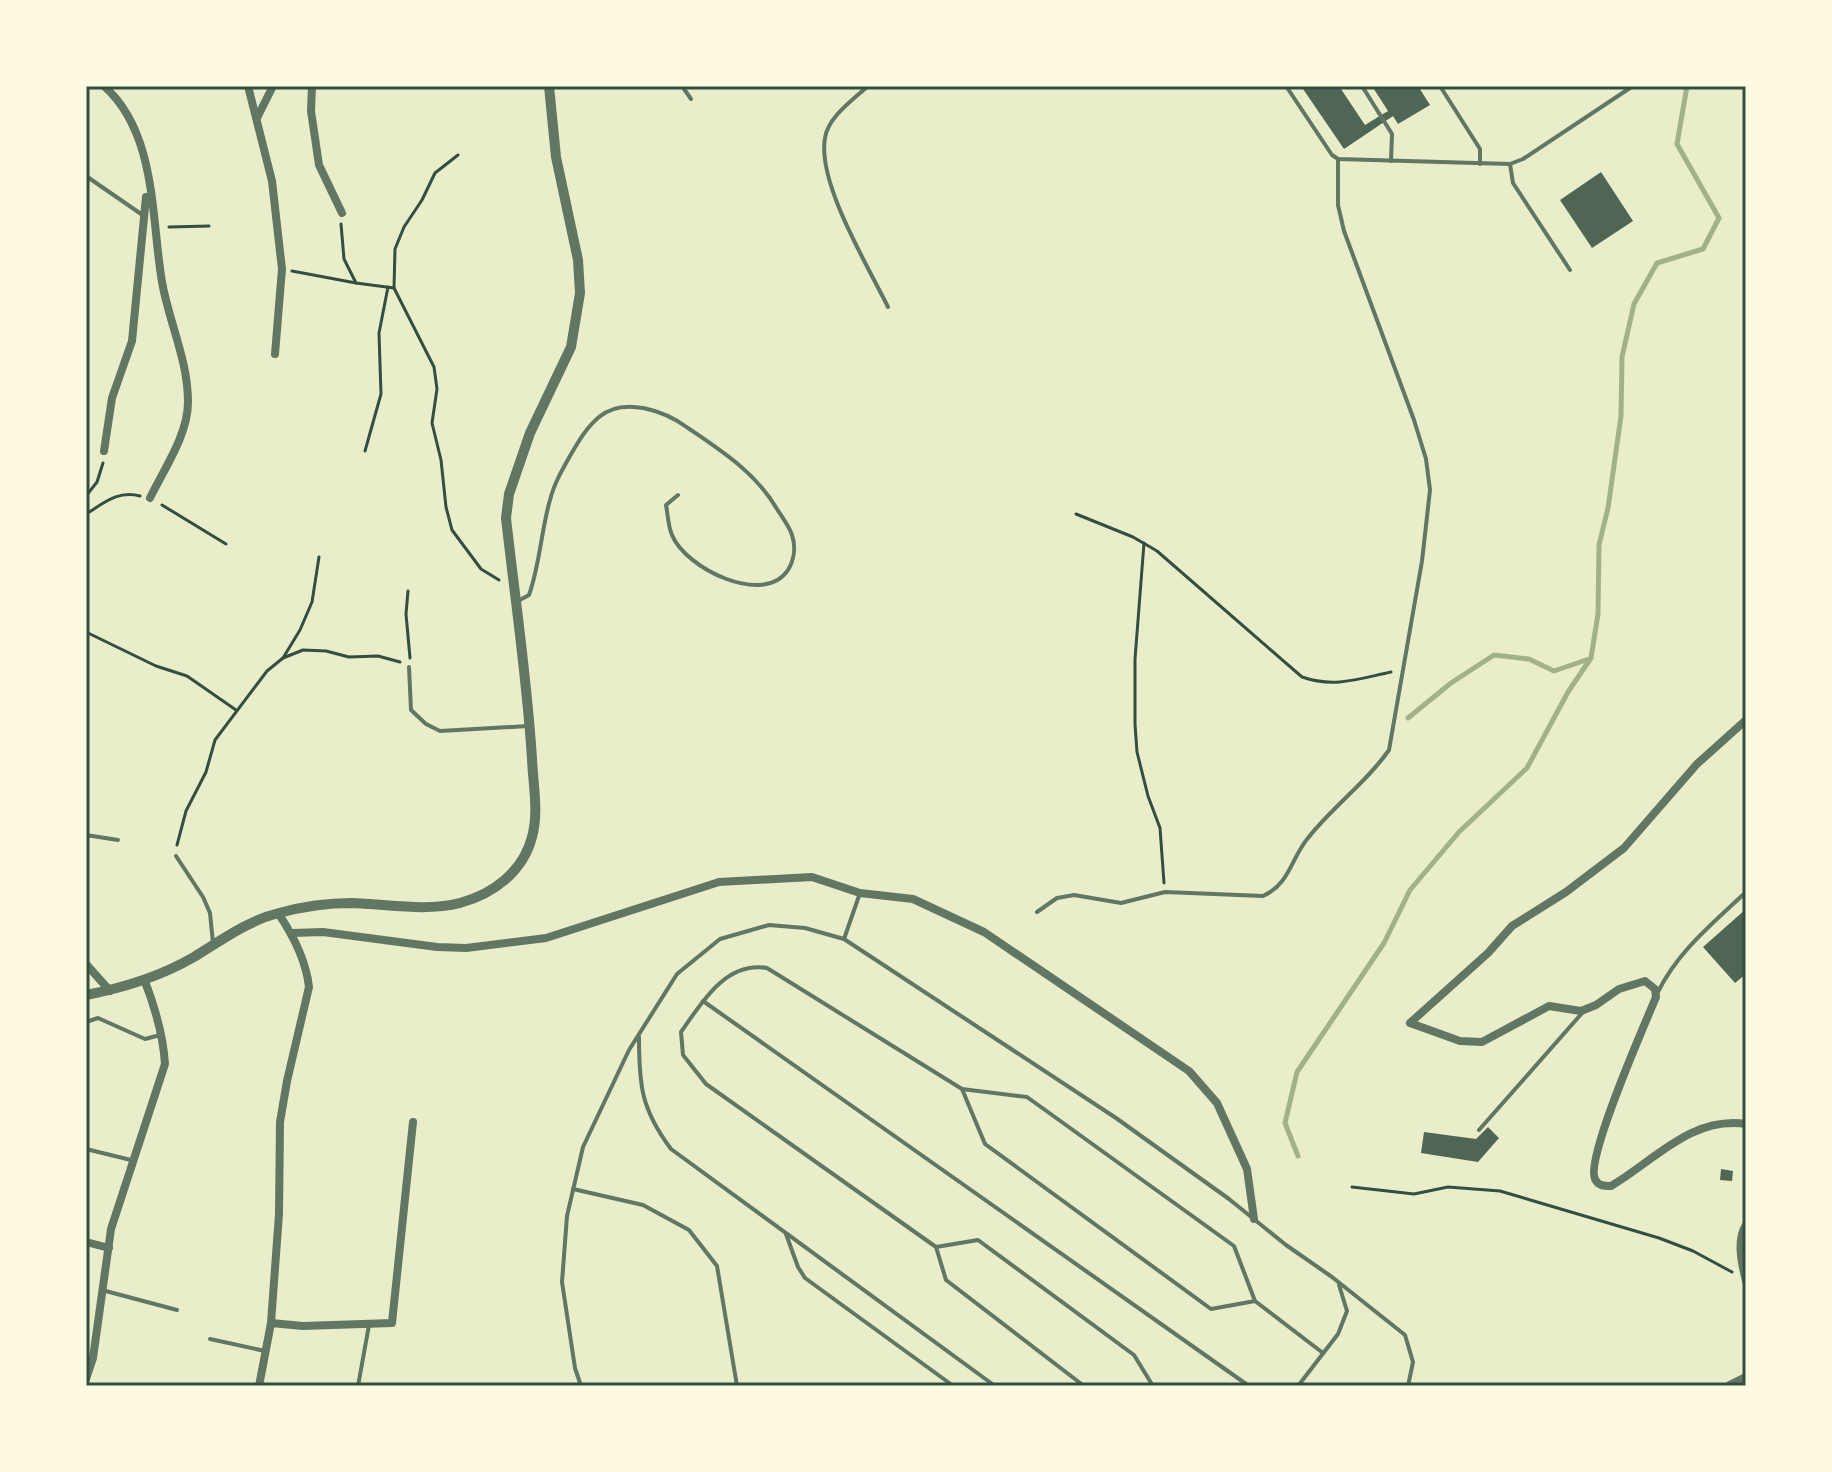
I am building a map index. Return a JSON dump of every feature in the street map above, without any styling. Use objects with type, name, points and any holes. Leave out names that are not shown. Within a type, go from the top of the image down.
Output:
[{"type":"street","points":[[104,86],[133,127],[147,175],[162,284],[184,368],[188,403],[182,431],[150,498]]},
{"type":"street","points":[[248,86],[272,181],[282,269],[275,354]]},
{"type":"street","points":[[256,119],[273,86]]},
{"type":"street","points":[[312,86],[311,111],[319,165],[342,213]]},
{"type":"street","points":[[86,995],[110,991],[166,971],[213,943],[278,913],[349,903],[412,908],[458,903],[493,891],[516,867],[532,839],[535,805],[530,726],[506,518],[509,494],[530,433],[571,347],[580,293],[578,260],[556,157],[549,86]]},
{"type":"street","points":[[104,451],[112,398],[132,341],[133,310],[146,217],[147,175]]},
{"type":"street","points":[[1746,720],[1697,764],[1624,848],[1566,892],[1512,926],[1488,953],[1410,1023],[1460,1041],[1482,1042],[1549,1006],[1581,1011],[1619,989],[1645,981],[1651,985],[1656,997],[1600,1143],[1593,1170],[1595,1181],[1602,1186],[1611,1186],[1665,1147],[1695,1130],[1730,1122],[1746,1124]]},
{"type":"street","points":[[292,933],[323,932],[466,948],[546,938],[719,882],[812,877],[860,893],[913,899],[984,932],[1189,1071],[1217,1103],[1247,1169],[1254,1219]]},
{"type":"street","points":[[259,1386],[271,1323],[279,1214],[280,1122],[309,987],[307,972],[292,933],[278,913]]},
{"type":"street","points":[[86,964],[110,991]]},
{"type":"street","points":[[86,1379],[93,1358],[111,1229],[165,1064],[157,1012],[144,979]]},
{"type":"street","points":[[271,1323],[303,1326],[392,1323],[413,1122]]},
{"type":"street","points":[[1745,1277],[1741,1262],[1742,1231],[1746,1225]]},
{"type":"street","points":[[86,1242],[109,1248]]},
{"type":"street","points":[[1730,1386],[1746,1378]]},
{"type":"lane","points":[[682,86],[691,99]]},
{"type":"lane","points":[[868,86],[833,119],[825,137],[825,161],[833,195],[888,307]]},
{"type":"lane","points":[[1286,86],[1332,155],[1338,159],[1480,164],[1510,164],[1523,159],[1633,86]]},
{"type":"lane","points":[[1362,86],[1392,134],[1391,161]]},
{"type":"lane","points":[[1440,86],[1480,149],[1480,164]]},
{"type":"lane","points":[[1037,912],[1057,898],[1074,895],[1121,903],[1165,892],[1263,896],[1274,891],[1289,873],[1306,839],[1373,772],[1389,750],[1422,561],[1430,490],[1426,459],[1414,420],[1344,231],[1338,205],[1338,159]]},
{"type":"lane","points":[[1510,164],[1513,183],[1570,270]]},
{"type":"lane","points":[[86,176],[146,217]]},
{"type":"lane","points":[[516,601],[529,595],[550,499],[583,433],[601,414],[633,405],[671,415],[753,476],[772,500],[793,537],[794,561],[783,577],[763,586],[738,584],[713,572],[685,553],[672,537],[666,505],[678,495]]},
{"type":"lane","points":[[409,667],[411,710],[426,724],[440,731],[530,726]]},
{"type":"lane","points":[[86,835],[118,840]]},
{"type":"lane","points":[[176,856],[210,913],[213,943]]},
{"type":"lane","points":[[1656,997],[1665,976],[1692,941],[1746,892]]},
{"type":"lane","points":[[844,939],[860,893]]},
{"type":"lane","points":[[581,1386],[575,1368],[562,1282],[567,1216],[583,1147],[639,1034],[677,974],[720,939],[769,925],[805,928],[844,939],[1116,1118],[1339,1282],[1405,1335],[1413,1362],[1408,1386]]},
{"type":"lane","points":[[1084,1386],[946,1280],[936,1247],[706,1084],[683,1055],[681,1032],[703,1001],[731,973],[752,965],[767,968],[962,1089],[1027,1097],[1234,1246],[1255,1301],[1323,1353]]},
{"type":"lane","points":[[703,1001],[1249,1386]]},
{"type":"lane","points":[[1479,1130],[1587,1008]]},
{"type":"lane","points":[[86,1022],[98,1018],[145,1039],[162,1035]]},
{"type":"lane","points":[[639,1034],[644,1105],[671,1149],[995,1386]]},
{"type":"lane","points":[[962,1089],[985,1144],[1211,1309],[1255,1301]]},
{"type":"lane","points":[[86,1149],[134,1160]]},
{"type":"lane","points":[[573,1189],[643,1205],[689,1230],[717,1266],[737,1386]]},
{"type":"lane","points":[[785,1232],[805,1278],[952,1385],[967,1386]]},
{"type":"lane","points":[[936,1247],[978,1240],[1134,1355],[1153,1386]]},
{"type":"lane","points":[[1298,1386],[1338,1334],[1347,1311],[1339,1282]]},
{"type":"lane","points":[[102,1290],[177,1310]]},
{"type":"lane","points":[[358,1386],[369,1324]]},
{"type":"lane","points":[[210,1339],[265,1351]]},
{"type":"path","points":[[458,155],[435,173],[404,227],[395,249],[394,288],[434,367],[437,389],[432,423],[452,530],[481,569],[496,580],[513,582]]},
{"type":"path","points":[[342,213],[344,259],[356,283]]},
{"type":"path","points":[[155,227],[209,226]]},
{"type":"path","points":[[282,269],[394,288]]},
{"type":"path","points":[[365,451],[381,394],[379,333],[388,287]]},
{"type":"path","points":[[86,496],[97,482],[104,451]]},
{"type":"path","points":[[86,514],[111,497],[130,493],[150,498],[226,544]]},
{"type":"path","points":[[1076,514],[1157,551],[1302,677],[1323,684],[1402,670]]},
{"type":"path","points":[[1144,543],[1135,659],[1135,724],[1144,782],[1160,828],[1165,892]]},
{"type":"path","points":[[283,658],[312,602],[319,557]]},
{"type":"path","points":[[176,856],[186,811],[206,772],[215,740],[267,671],[283,658],[303,650],[326,651],[349,657],[378,656],[409,667],[408,591]]},
{"type":"path","points":[[86,632],[156,666],[187,676],[236,710]]},
{"type":"path","points":[[1352,1187],[1414,1194],[1448,1187],[1500,1191],[1659,1238],[1693,1251],[1728,1272],[1745,1277]]},
{"type":"building","points":[[1301,86],[1339,86],[1365,125],[1388,111],[1372,86],[1418,86],[1430,105],[1398,124],[1393,116],[1344,149]]},
{"type":"building","points":[[1601,172],[1633,221],[1592,248],[1560,200]]},
{"type":"building","points":[[1746,909],[1746,974],[1735,983],[1703,947]]},
{"type":"building","points":[[1488,1127],[1499,1138],[1478,1162],[1421,1153],[1424,1132],[1476,1139]]},
{"type":"building","points":[[1721,1169],[1733,1171],[1732,1181],[1720,1180]]},
{"type":"waterway","points":[[1298,1156],[1285,1123],[1297,1072],[1384,943],[1410,890],[1459,832],[1527,768],[1568,692],[1591,658],[1598,614],[1599,545],[1608,508],[1621,416],[1622,357],[1634,304],[1657,263],[1703,249],[1719,218],[1677,144],[1687,86]]},
{"type":"waterway","points":[[1408,718],[1451,683],[1494,655],[1529,659],[1554,671],[1589,659]]}]
